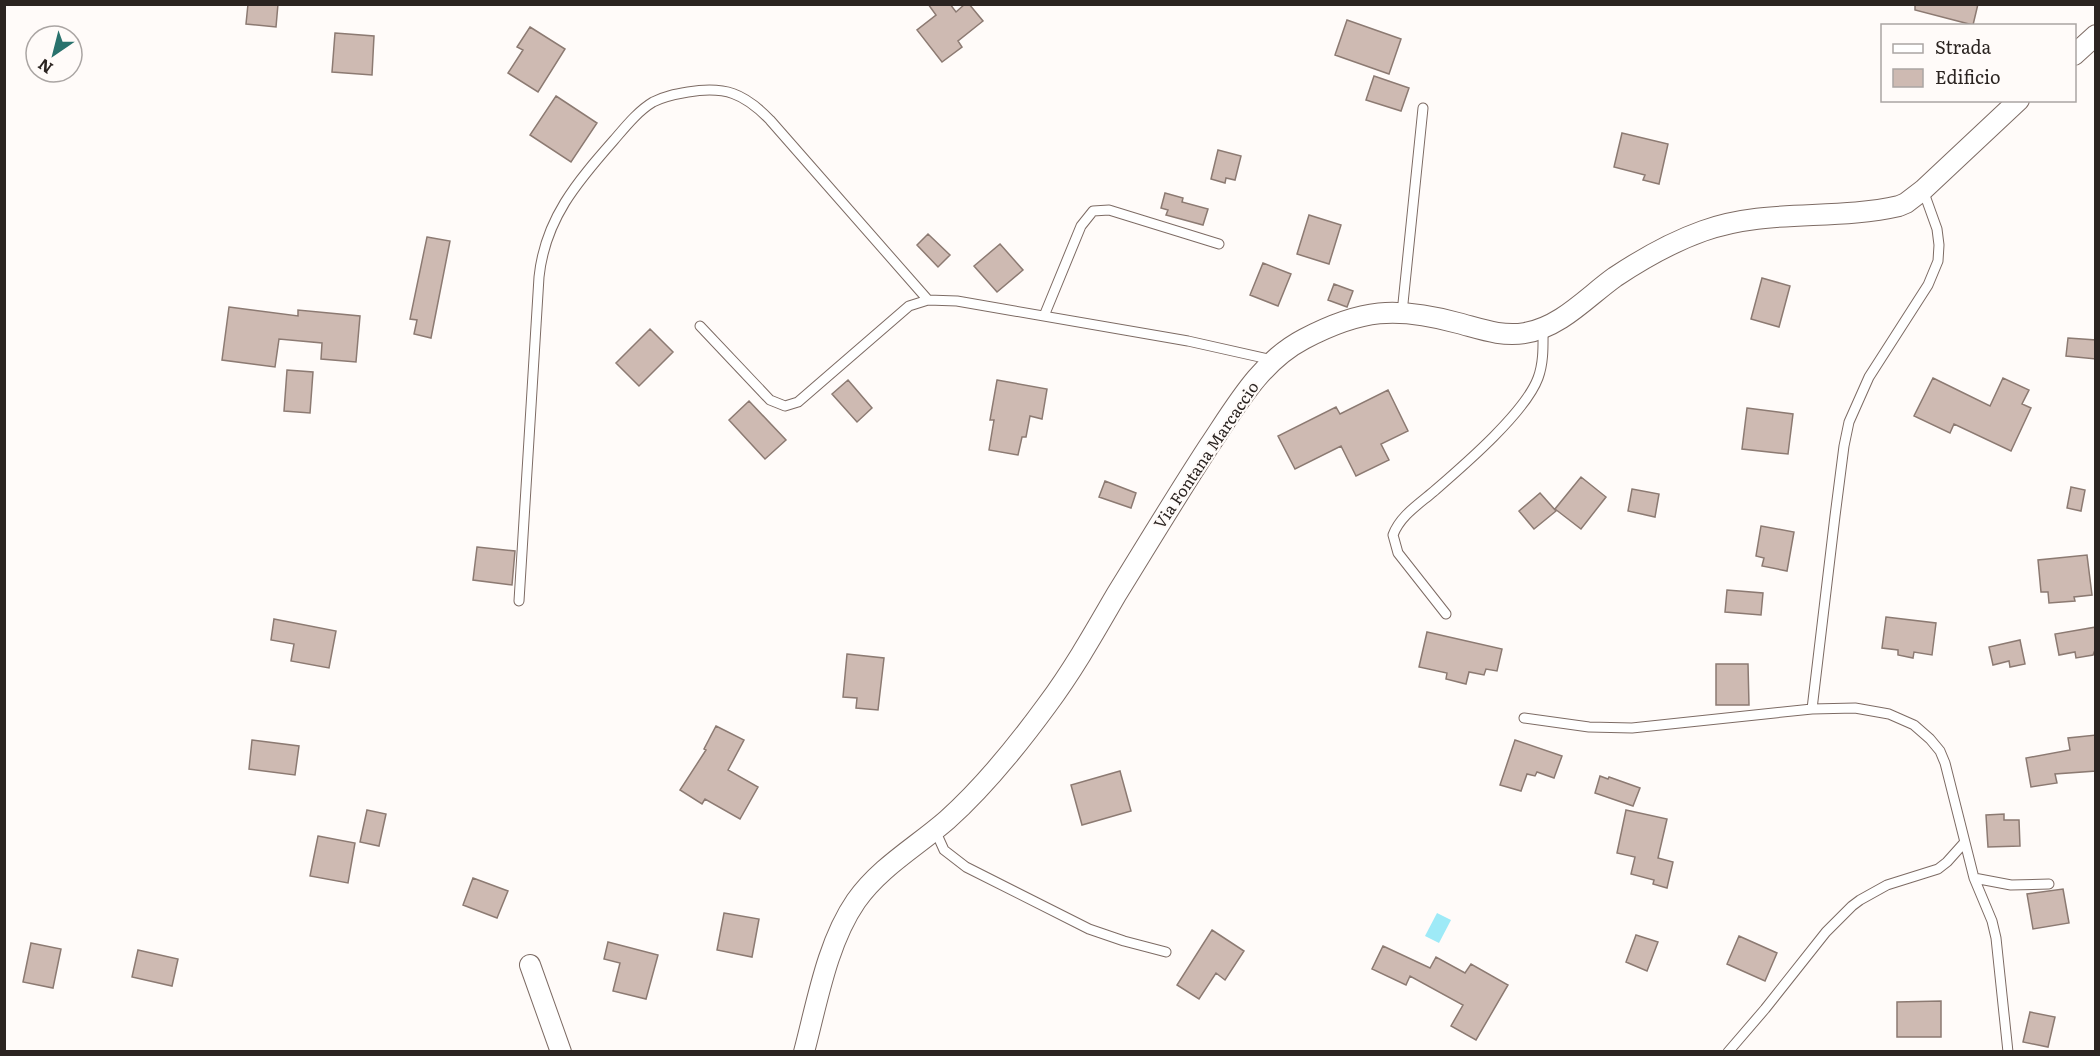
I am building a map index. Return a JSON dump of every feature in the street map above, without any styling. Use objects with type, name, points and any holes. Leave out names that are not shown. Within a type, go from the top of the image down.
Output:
[{"type":"street","points":[[2076,54],[2096,35]]},
{"type":"street","name":"Via Fontana Marcaccio","points":[[804,1052],[832,950],[846,916],[878,875],[935,830],[984,783],[1054,696],[1174,499],[1247,390],[1273,360],[1299,341],[1334,324],[1369,314],[1402,313],[1451,321],[1499,334],[1524,333],[1543,328],[1574,309],[1612,279],[1637,263],[1704,230],[1758,218],[1824,215],[1887,208],[1906,203],[1923,190],[2017,102]]},
{"type":"street","points":[[530,964],[561,1052]]},
{"type":"lane","points":[[519,601],[539,277],[543,248],[555,220],[577,185],[606,148],[644,108],[662,98],[704,89],[729,91],[750,101],[770,120],[928,300]]},
{"type":"lane","points":[[1402,313],[1423,108]]},
{"type":"lane","points":[[1812,709],[1842,458],[1849,422],[1869,377],[1928,285],[1938,261],[1937,229],[1923,190]]},
{"type":"lane","points":[[1044,316],[1081,226],[1093,211],[1109,210],[1219,244]]},
{"type":"lane","points":[[700,326],[770,400],[779,405],[790,406],[798,402],[903,310],[915,303],[928,300],[957,301],[1188,341],[1273,360]]},
{"type":"lane","points":[[1446,614],[1398,553],[1393,535],[1403,519],[1465,464],[1525,401],[1536,385],[1541,368],[1543,328]]},
{"type":"lane","points":[[1524,718],[1589,727],[1632,728],[1812,709],[1866,709],[1889,714],[1921,730],[1935,745],[1945,763],[1974,878],[1992,921],[1996,938],[2008,1052]]},
{"type":"lane","points":[[935,830],[944,850],[966,867],[1095,932],[1166,952]]},
{"type":"lane","points":[[1728,1052],[1773,1000],[1826,932],[1852,906],[1887,885],[1938,868],[1947,862],[1964,843]]},
{"type":"lane","points":[[1974,878],[2011,885],[2049,884]]},
{"type":"water","points":[[1437,913],[1451,920],[1439,943],[1425,936]]},
{"type":"building","points":[[248,4],[278,4],[276,27],[246,24]]},
{"type":"building","points":[[928,4],[950,4],[956,12],[965,4],[969,4],[983,21],[958,41],[962,47],[942,62],[917,30],[936,15]]},
{"type":"building","points":[[1915,4],[1978,4],[1973,24],[1915,10]]},
{"type":"building","points":[[1347,20],[1401,39],[1389,74],[1335,55]]},
{"type":"building","points":[[530,27],[565,49],[538,92],[508,73],[523,50],[517,47]]},
{"type":"building","points":[[335,33],[374,36],[372,75],[332,72]]},
{"type":"building","points":[[1374,76],[1409,88],[1401,111],[1366,100]]},
{"type":"building","points":[[556,96],[597,123],[571,162],[530,135]]},
{"type":"building","points":[[1622,133],[1668,144],[1659,184],[1643,180],[1645,175],[1614,167]]},
{"type":"building","points":[[1218,150],[1241,156],[1235,180],[1226,178],[1225,183],[1211,179]]},
{"type":"building","points":[[1165,193],[1183,198],[1182,202],[1208,209],[1203,225],[1166,215],[1168,210],[1161,208]]},
{"type":"building","points":[[1309,215],[1341,225],[1329,264],[1297,254]]},
{"type":"building","points":[[928,234],[950,255],[938,267],[917,245]]},
{"type":"building","points":[[427,237],[450,241],[431,338],[414,334],[417,320],[410,319]]},
{"type":"building","points":[[1000,244],[1023,270],[997,292],[974,266]]},
{"type":"building","points":[[1263,263],[1291,274],[1278,306],[1250,295]]},
{"type":"building","points":[[1762,278],[1790,286],[1779,327],[1751,319]]},
{"type":"building","points":[[1334,284],[1353,291],[1347,307],[1328,300]]},
{"type":"building","points":[[229,307],[298,316],[298,310],[360,316],[356,362],[321,359],[322,343],[279,339],[275,367],[222,360]]},
{"type":"building","points":[[650,329],[673,352],[639,386],[616,363]]},
{"type":"building","points":[[2068,338],[2096,340],[2096,359],[2066,356]]},
{"type":"building","points":[[287,370],[313,372],[310,413],[284,411]]},
{"type":"building","points":[[1933,378],[1990,406],[2003,378],[2029,390],[2022,404],[2031,408],[2011,451],[1954,424],[1950,433],[1914,416]]},
{"type":"building","points":[[848,380],[872,408],[857,422],[832,394]]},
{"type":"building","points":[[997,380],[1047,389],[1042,419],[1030,416],[1026,437],[1022,437],[1018,455],[989,450],[994,420],[990,420]]},
{"type":"building","points":[[1388,390],[1408,431],[1381,444],[1389,460],[1356,476],[1341,446],[1295,469],[1278,436],[1336,407],[1340,414]]},
{"type":"building","points":[[749,401],[786,440],[765,459],[729,420]]},
{"type":"building","points":[[1747,408],[1793,414],[1788,454],[1742,449]]},
{"type":"building","points":[[1581,477],[1606,497],[1581,529],[1555,509]]},
{"type":"building","points":[[1105,481],[1136,493],[1131,508],[1099,497]]},
{"type":"building","points":[[2071,487],[2085,490],[2081,511],[2067,508]]},
{"type":"building","points":[[1632,489],[1659,494],[1655,517],[1628,511]]},
{"type":"building","points":[[1540,493],[1556,511],[1534,529],[1519,511]]},
{"type":"building","points":[[1761,526],[1794,532],[1787,571],[1762,566],[1764,558],[1756,556]]},
{"type":"building","points":[[477,547],[515,551],[512,585],[473,580]]},
{"type":"building","points":[[2087,555],[2092,595],[2074,597],[2075,601],[2049,603],[2048,592],[2041,592],[2038,560]]},
{"type":"building","points":[[1727,590],[1763,593],[1761,615],[1725,612]]},
{"type":"building","points":[[1886,617],[1936,623],[1932,655],[1914,652],[1913,658],[1898,655],[1898,650],[1882,648]]},
{"type":"building","points":[[274,619],[336,631],[329,668],[291,661],[294,644],[271,640]]},
{"type":"building","points":[[2096,627],[2096,647],[2093,655],[2076,658],[2075,652],[2059,655],[2055,634]]},
{"type":"building","points":[[1427,632],[1502,649],[1497,671],[1486,669],[1484,675],[1469,672],[1466,684],[1446,679],[1447,673],[1419,667]]},
{"type":"building","points":[[2020,640],[2025,664],[2010,667],[2009,661],[1993,665],[1989,647]]},
{"type":"building","points":[[847,654],[884,658],[878,710],[856,708],[857,698],[843,697]]},
{"type":"building","points":[[1716,664],[1748,664],[1749,705],[1716,705]]},
{"type":"building","points":[[716,726],[744,740],[728,770],[758,787],[740,819],[705,799],[702,804],[680,790],[706,750],[704,749]]},
{"type":"building","points":[[2096,735],[2096,771],[2055,774],[2057,783],[2031,787],[2026,758],[2070,750],[2068,738]]},
{"type":"building","points":[[252,740],[299,746],[295,775],[249,769]]},
{"type":"building","points":[[1515,740],[1562,756],[1554,778],[1537,772],[1535,776],[1527,774],[1521,791],[1500,785]]},
{"type":"building","points":[[1120,771],[1131,811],[1082,825],[1071,785]]},
{"type":"building","points":[[1600,776],[1640,788],[1633,806],[1595,793]]},
{"type":"building","points":[[367,810],[386,814],[379,846],[360,842]]},
{"type":"building","points":[[1626,810],[1667,819],[1658,858],[1673,862],[1667,888],[1653,884],[1654,880],[1631,874],[1635,857],[1617,853]]},
{"type":"building","points":[[2004,814],[2004,820],[2019,820],[2020,846],[1988,847],[1986,815]]},
{"type":"building","points":[[318,836],[355,843],[348,883],[310,876]]},
{"type":"building","points":[[473,878],[508,891],[497,918],[463,905]]},
{"type":"building","points":[[2063,889],[2069,923],[2033,929],[2027,894]]},
{"type":"building","points":[[724,913],[759,919],[752,957],[717,950]]},
{"type":"building","points":[[1212,930],[1244,951],[1225,980],[1216,973],[1199,999],[1177,985]]},
{"type":"building","points":[[1636,935],[1658,942],[1647,971],[1626,962]]},
{"type":"building","points":[[1739,936],[1777,953],[1765,981],[1727,964]]},
{"type":"building","points":[[608,942],[658,955],[646,999],[613,991],[620,963],[604,959]]},
{"type":"building","points":[[31,943],[61,949],[53,988],[23,982]]},
{"type":"building","points":[[1383,946],[1430,968],[1436,957],[1465,973],[1471,964],[1508,985],[1476,1040],[1451,1026],[1463,1005],[1410,976],[1406,985],[1372,969]]},
{"type":"building","points":[[138,950],[178,959],[172,986],[132,977]]},
{"type":"building","points":[[1941,1001],[1941,1037],[1897,1037],[1897,1002]]},
{"type":"building","points":[[2030,1012],[2055,1017],[2048,1047],[2023,1042]]}]
